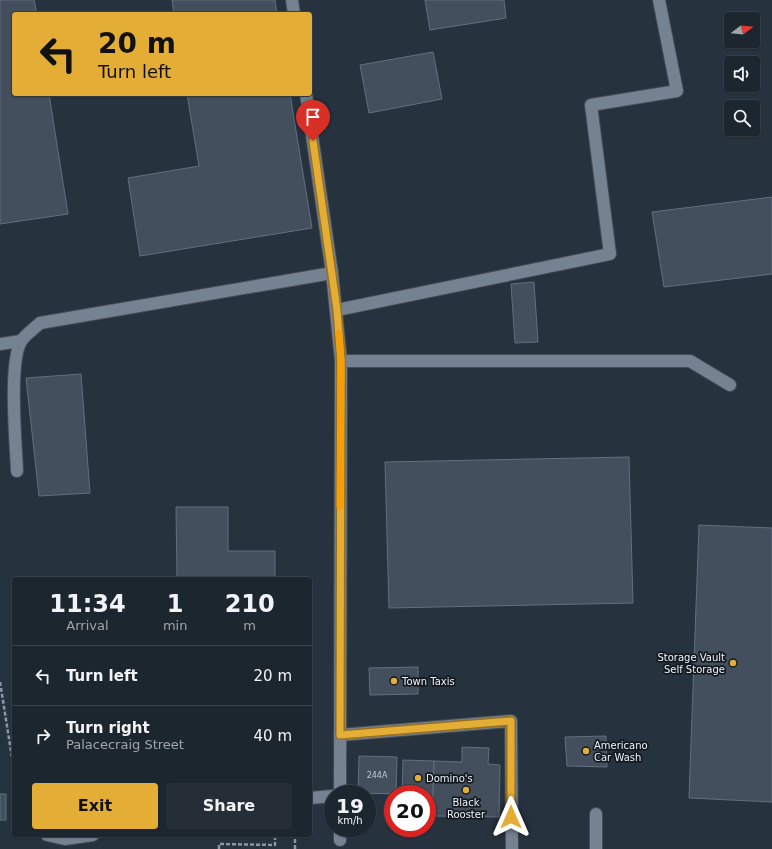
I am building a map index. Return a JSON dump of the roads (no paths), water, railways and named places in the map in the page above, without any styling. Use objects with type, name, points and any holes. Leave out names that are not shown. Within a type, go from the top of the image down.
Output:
[{"type":"street","points":[[292,0],[294,12]]},
{"type":"street","points":[[337,310],[610,254],[592,105],[677,91],[659,0]]},
{"type":"street","points":[[306,96],[337,310],[341,361],[340,785]]},
{"type":"street","points":[[18,470],[14,401],[16,363],[21,341],[40,323],[332,273]]},
{"type":"street","points":[[0,344],[21,341]]},
{"type":"street","points":[[341,361],[690,361],[730,385]]},
{"type":"street","points":[[340,735],[511,721],[512,849]]},
{"type":"street","points":[[312,798],[324,797]]},
{"type":"street","points":[[596,814],[596,849]]},
{"type":"street","points":[[56,837],[65,839],[79,837]]},
{"type":"place","name":"Storage Vault Self Storage","points":[[733,663]]},
{"type":"place","name":"Town Taxis","points":[[394,681]]},
{"type":"place","name":"Americano Car Wash","points":[[586,751]]},
{"type":"place","name":"Domino's","points":[[418,778]]},
{"type":"place","name":"Black Rooster","points":[[466,790]]}]
